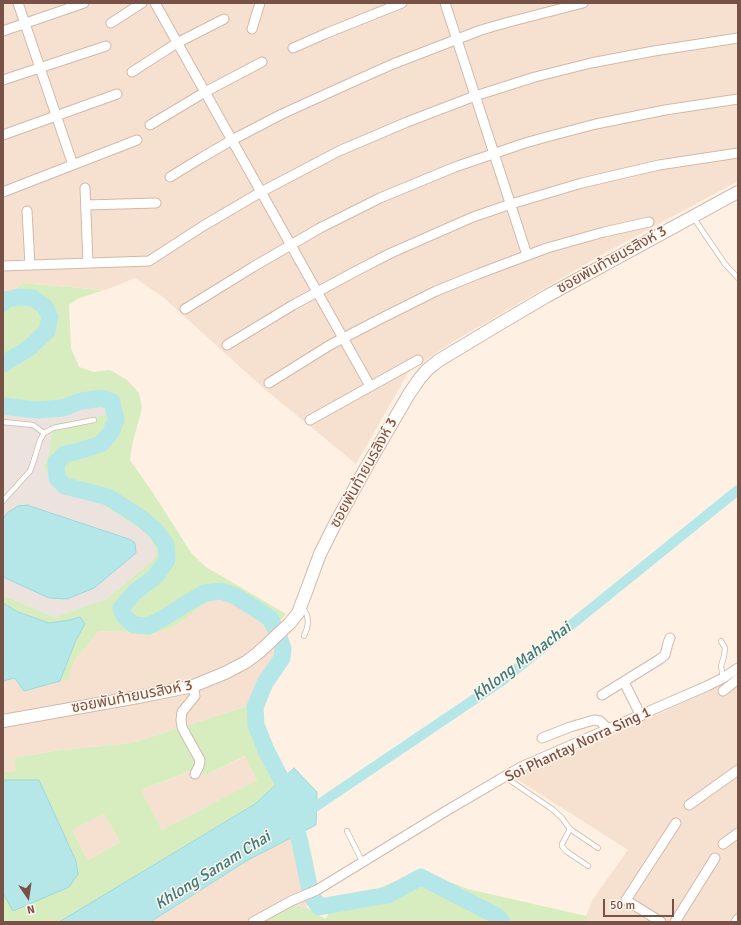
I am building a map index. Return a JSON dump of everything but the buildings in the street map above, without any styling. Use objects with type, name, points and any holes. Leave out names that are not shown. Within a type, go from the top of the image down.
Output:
[{"type":"street","points":[[18,3],[73,165]]},
{"type":"street","points":[[3,31],[84,3]]},
{"type":"street","points":[[111,23],[142,3]]},
{"type":"street","points":[[155,3],[370,386]]},
{"type":"street","points":[[252,29],[260,3]]},
{"type":"street","points":[[293,48],[402,3]]},
{"type":"street","points":[[445,3],[528,255]]},
{"type":"street","points":[[170,177],[232,140],[282,114],[393,64],[482,30],[583,3]]},
{"type":"street","points":[[132,72],[177,43],[224,19]]},
{"type":"street","points":[[3,266],[149,261],[203,226],[261,192],[339,151],[407,122],[476,96],[535,77],[591,63],[654,51],[738,38]]},
{"type":"street","points":[[3,80],[106,46]]},
{"type":"street","points":[[150,125],[205,92],[262,62]]},
{"type":"street","points":[[3,135],[117,94]]},
{"type":"street","points":[[186,309],[290,245],[380,198],[455,167],[554,135],[596,124],[665,110],[738,99]]},
{"type":"street","points":[[3,192],[137,140]]},
{"type":"street","points":[[227,345],[293,305],[390,253],[473,218],[511,204],[582,183],[681,161],[738,152]]},
{"type":"street","points":[[85,188],[88,263]]},
{"type":"street","name":"ซอยพันท้ายนรสิงห์ 3","points":[[3,721],[193,686],[225,673],[246,662],[272,640],[298,613],[302,606],[320,554],[335,524],[409,394],[420,378],[428,370],[445,357],[547,296],[738,192]]},
{"type":"street","points":[[86,205],[156,203]]},
{"type":"street","points":[[27,211],[30,265]]},
{"type":"street","points":[[269,383],[343,339],[436,291],[528,255],[570,241],[649,222]]},
{"type":"street","points":[[310,420],[418,360]]},
{"type":"street","points":[[602,695],[660,660],[665,655],[670,638]]},
{"type":"street","name":"Soi Phantay Norra Sing 1","points":[[253,922],[291,901],[317,890],[362,861],[521,768],[707,686],[738,668]]},
{"type":"street","points":[[723,691],[738,679]]},
{"type":"street","points":[[624,682],[641,716]]},
{"type":"street","points":[[193,686],[195,696],[182,712],[181,720],[182,727],[200,760],[195,774]]},
{"type":"street","points":[[542,738],[570,727],[594,720],[600,721],[608,729]]},
{"type":"street","points":[[689,805],[738,770]]},
{"type":"street","points":[[661,922],[626,900],[676,823]]},
{"type":"street","points":[[722,844],[738,833]]},
{"type":"street","points":[[675,922],[715,858]]},
{"type":"lane","points":[[692,216],[725,264],[738,278]]},
{"type":"lane","points":[[3,501],[30,471],[40,440],[44,433],[52,428],[94,420]]},
{"type":"lane","points":[[3,422],[33,425],[44,433]]},
{"type":"lane","points":[[302,606],[308,622],[304,636]]},
{"type":"lane","points":[[721,640],[725,648],[721,666],[723,678]]},
{"type":"lane","points":[[505,777],[552,809],[562,818],[570,829],[598,848]]},
{"type":"lane","points":[[570,829],[562,846],[566,851],[588,866]]},
{"type":"lane","points":[[347,831],[362,861]]},
{"type":"shaded area","points":[[3,3],[738,3],[738,181],[603,254],[454,341],[409,371],[356,464],[261,386],[163,297],[135,278],[106,290],[22,283],[3,298]]},
{"type":"shaded area","points":[[102,393],[108,415],[50,450],[44,468],[56,490],[92,498],[147,533],[157,552],[153,560],[106,599],[54,617],[3,595],[3,413],[50,416],[48,407]]},
{"type":"shaded area","points":[[223,597],[250,612],[270,633],[276,654],[247,706],[132,743],[53,751],[14,758],[16,771],[3,772],[3,681],[15,678],[68,679],[74,661],[99,631],[129,632],[148,636],[173,627],[204,603]]},
{"type":"shaded area","points":[[738,670],[738,922],[589,922],[586,916],[593,899],[628,850],[512,776],[584,748],[713,689]]},
{"type":"shaded area","points":[[246,756],[257,780],[162,830],[141,790],[194,770],[206,775]]},
{"type":"shaded area","points":[[104,814],[120,842],[88,860],[72,830]]},
{"type":"shaded area","points":[[293,837],[307,908],[291,904],[259,922],[150,922],[248,860]]},
{"type":"green space","points":[[22,283],[104,290],[77,299],[69,305],[71,348],[79,367],[94,372],[110,370],[127,380],[139,393],[142,408],[132,445],[130,460],[192,554],[206,567],[286,614],[270,633],[250,612],[223,597],[204,604],[173,627],[148,636],[129,632],[99,631],[74,661],[69,679],[60,681],[76,640],[85,624],[81,618],[49,623],[18,612],[3,603],[3,595],[54,617],[106,599],[153,560],[157,552],[147,533],[92,498],[56,490],[44,468],[50,450],[53,424],[107,415],[102,393],[48,407],[50,416],[3,413],[3,298]]},
{"type":"green space","points":[[247,706],[256,746],[277,784],[255,804],[59,922],[3,922],[3,893],[13,910],[78,874],[76,861],[39,780],[3,780],[3,772],[16,771],[14,758],[53,751],[132,743]],"holes":[[[245,756],[257,780],[162,830],[141,790],[193,770],[206,775]],[[104,814],[120,842],[88,860],[72,830]]]},
{"type":"green space","points":[[421,871],[468,889],[586,916],[589,922],[259,922],[291,904],[307,908],[325,919],[339,899],[379,888]]},
{"type":"water","points":[[27,505],[129,539],[135,543],[136,553],[94,588],[67,599],[49,598],[3,577],[3,519],[7,513],[18,506]]},
{"type":"water","points":[[3,603],[18,612],[49,623],[80,617],[85,624],[76,640],[60,681],[24,691],[15,678],[3,681]]},
{"type":"water","name":"Khlong Sanam Chai","points":[[294,768],[317,792],[316,825],[248,860],[150,922],[59,922],[255,804]]},
{"type":"water","points":[[3,780],[39,780],[76,861],[78,874],[69,887],[13,911],[3,893]]},
{"type":"waterway","points":[[3,303],[5,300],[18,297],[33,298],[45,307],[50,317],[47,331],[29,348],[3,364]]},
{"type":"waterway","points":[[3,406],[37,410],[63,408],[81,401],[102,398],[112,402],[116,420],[111,432],[101,444],[65,454],[56,463],[57,478],[65,486],[108,497],[141,518],[156,531],[166,545],[167,560],[155,577],[136,591],[121,608],[124,616],[134,625],[148,626],[205,593],[221,591],[235,596],[270,618],[283,648],[282,658],[265,683],[255,707],[256,725],[266,750],[284,785],[300,842],[311,895],[319,907],[388,895],[421,877],[497,916],[502,922]]},
{"type":"waterway","name":"Khlong Mahachai","points":[[306,813],[503,680],[738,490]]}]
